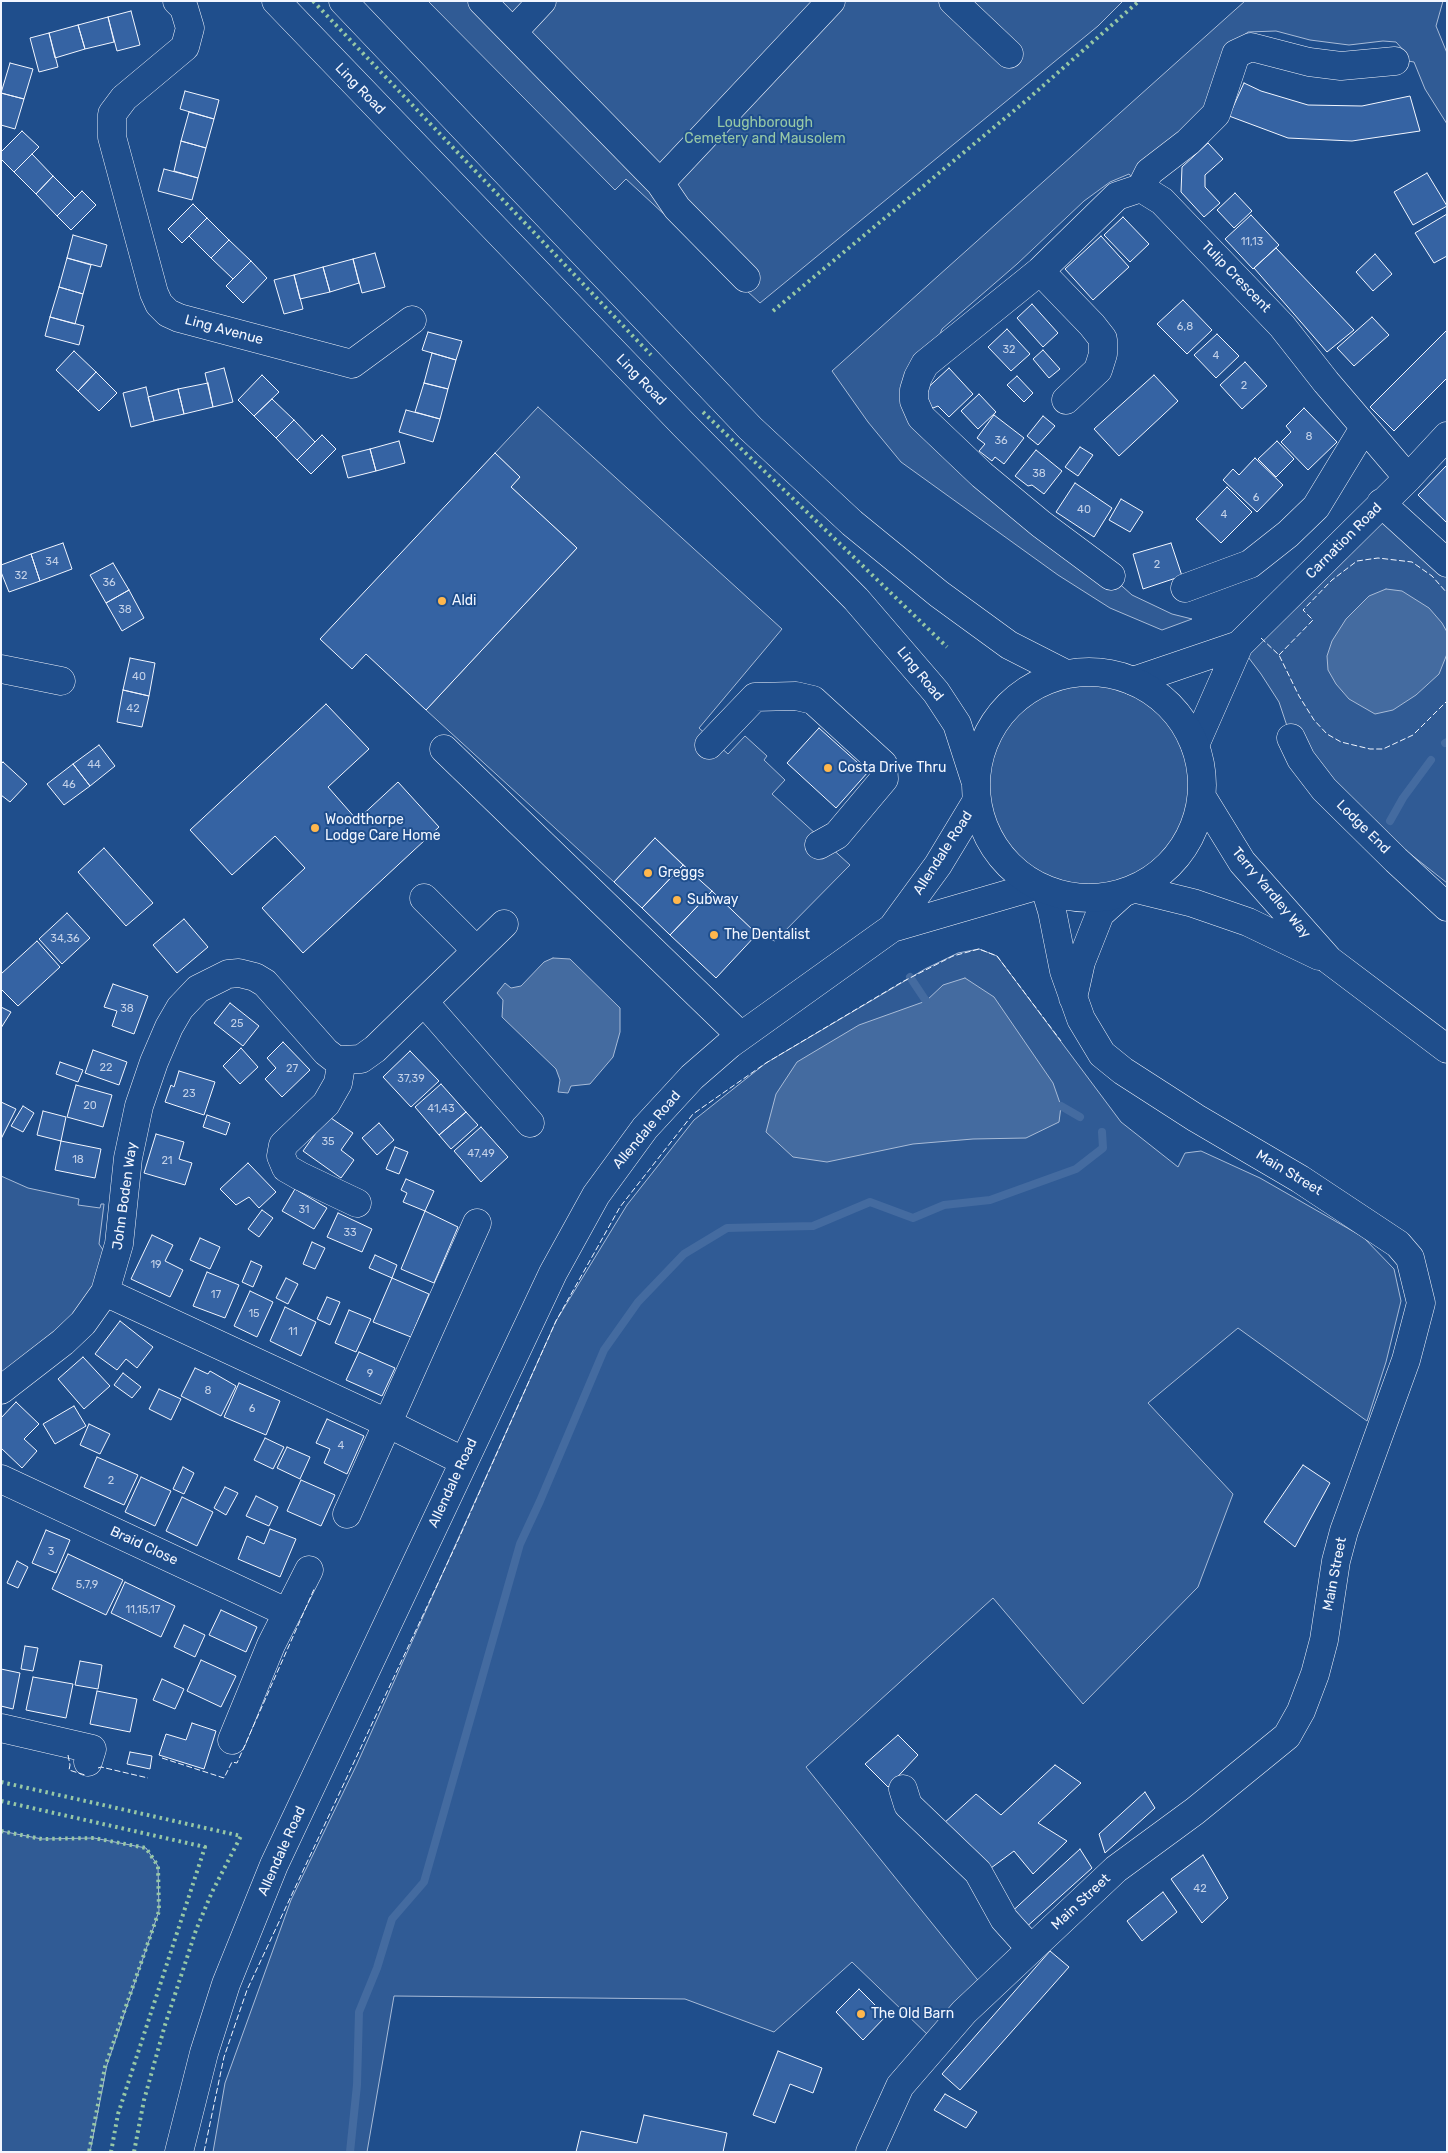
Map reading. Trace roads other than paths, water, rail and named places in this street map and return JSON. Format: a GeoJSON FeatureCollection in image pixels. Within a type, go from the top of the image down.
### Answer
{"type":"FeatureCollection","features":[{"type":"Feature","properties":{"kind":"street","name":"Ling Avenue"},"geometry":{"type":"LineString","coordinates":[[177,1],[184,8],[190,28],[185,47],[124,98],[103,112],[112,137],[154,293],[159,304],[179,318],[352,364],[412,320]]}},
{"type":"Feature","properties":{"kind":"street","name":"Ling Road"},"geometry":{"type":"LineString","coordinates":[[276,1],[684,425],[856,599],[936,692],[957,724],[976,791],[981,822],[989,840],[1008,866],[1041,888]]}},
{"type":"Feature","properties":{"kind":"street"},"geometry":{"type":"LineString","coordinates":[[344,1],[750,428],[852,523],[939,594],[1009,645],[1066,674]]}},
{"type":"Feature","properties":{"kind":"street"},"geometry":{"type":"LineString","coordinates":[[482,1],[660,183],[677,208],[746,278]]}},
{"type":"Feature","properties":{"kind":"street"},"geometry":{"type":"LineString","coordinates":[[512,32],[542,1]]}},
{"type":"Feature","properties":{"kind":"street"},"geometry":{"type":"LineString","coordinates":[[660,183],[831,1]]}},
{"type":"Feature","properties":{"kind":"street"},"geometry":{"type":"LineString","coordinates":[[953,1],[1009,54]]}},
{"type":"Feature","properties":{"kind":"street"},"geometry":{"type":"LineString","coordinates":[[1111,576],[1041,524],[982,475],[921,417],[914,402],[914,390],[925,364],[1040,271],[1117,196],[1141,188],[1149,172],[1188,142],[1216,114],[1236,54],[1251,47],[1309,62],[1341,66],[1396,61]]}},
{"type":"Feature","properties":{"kind":"street","name":"Tulip Crescent"},"geometry":{"type":"LineString","coordinates":[[1141,188],[1162,201],[1282,326],[1364,428],[1408,478]]}},
{"type":"Feature","properties":{"kind":"street"},"geometry":{"type":"LineString","coordinates":[[1040,271],[1103,339],[1104,354],[1098,370],[1066,400]]}},
{"type":"Feature","properties":{"kind":"street"},"geometry":{"type":"LineString","coordinates":[[1185,588],[1250,564],[1288,534],[1316,507],[1364,428]]}},
{"type":"Feature","properties":{"kind":"street","name":"Carnation Road"},"geometry":{"type":"LineString","coordinates":[[1195,745],[1239,645],[1408,478],[1447,436]]}},
{"type":"Feature","properties":{"kind":"street"},"geometry":{"type":"LineString","coordinates":[[1381,503],[1447,563]]}},
{"type":"Feature","properties":{"kind":"street","name":"Carnation Road"},"geometry":{"type":"LineString","coordinates":[[1133,681],[1239,645]]}},
{"type":"Feature","properties":{"kind":"street"},"geometry":{"type":"LineString","coordinates":[[1,669],[61,681]]}},
{"type":"Feature","properties":{"kind":"street"},"geometry":{"type":"LineString","coordinates":[[976,791],[979,754],[987,734],[998,716],[1011,702],[1029,689],[1047,680],[1066,674],[1090,672],[1107,674],[1133,681],[1155,693],[1185,725],[1195,745],[1200,765],[1202,797],[1198,818],[1190,838],[1175,860],[1163,871],[1129,892],[1100,914],[1081,962],[1073,998]]}},
{"type":"Feature","properties":{"kind":"street"},"geometry":{"type":"LineString","coordinates":[[709,745],[755,697],[796,696],[813,700],[883,764],[884,779],[837,835],[819,844]]}},
{"type":"Feature","properties":{"kind":"street","name":"Lodge End"},"geometry":{"type":"LineString","coordinates":[[1291,738],[1302,759],[1324,789],[1396,860],[1447,906]]}},
{"type":"Feature","properties":{"kind":"street"},"geometry":{"type":"LineString","coordinates":[[444,749],[741,1036]]}},
{"type":"Feature","properties":{"kind":"street","name":"Allendale Road"},"geometry":{"type":"LineString","coordinates":[[179,2152],[207,2045],[226,1984],[274,1865],[553,1273],[596,1195],[645,1128],[692,1077],[741,1036],[892,928],[938,865],[976,791]]}},
{"type":"Feature","properties":{"kind":"street","name":"Terry Yardley Way"},"geometry":{"type":"LineString","coordinates":[[1202,797],[1242,862],[1329,960],[1447,1049]]}},
{"type":"Feature","properties":{"kind":"street"},"geometry":{"type":"LineString","coordinates":[[1041,888],[1076,898],[1107,897],[1129,892]]}},
{"type":"Feature","properties":{"kind":"street","name":"Allendale Road"},"geometry":{"type":"LineString","coordinates":[[892,928],[967,906],[1041,888]]}},
{"type":"Feature","properties":{"kind":"street","name":"Main Street"},"geometry":{"type":"LineString","coordinates":[[870,2152],[900,2086],[964,2012],[1116,1869],[1195,1811],[1287,1736],[1301,1712],[1315,1674],[1324,1640],[1336,1561],[1344,1531],[1406,1360],[1421,1303],[1410,1258],[1398,1244],[1300,1179],[1196,1118],[1123,1071],[1102,1054],[1081,1019],[1073,998],[1064,971],[1052,911],[1041,888]]}},
{"type":"Feature","properties":{"kind":"street","name":"Terry Yardley Way"},"geometry":{"type":"LineString","coordinates":[[1129,892],[1193,903],[1248,922],[1329,960]]}},
{"type":"Feature","properties":{"kind":"street"},"geometry":{"type":"LineString","coordinates":[[424,898],[476,950]]}},
{"type":"Feature","properties":{"kind":"street"},"geometry":{"type":"LineString","coordinates":[[356,1203],[286,1168],[281,1156],[283,1145],[326,1104],[338,1083],[342,1060],[361,1059],[375,1050],[504,924]]}},
{"type":"Feature","properties":{"kind":"street","name":"John Boden Way"},"geometry":{"type":"LineString","coordinates":[[1,1390],[63,1342],[83,1323],[105,1292],[119,1244],[128,1158],[139,1106],[154,1062],[169,1027],[180,1008],[198,988],[228,974],[256,977],[265,983],[326,1052],[335,1059],[342,1060]]}},
{"type":"Feature","properties":{"kind":"street"},"geometry":{"type":"LineString","coordinates":[[424,1002],[530,1123]]}},
{"type":"Feature","properties":{"kind":"street"},"geometry":{"type":"LineString","coordinates":[[347,1514],[477,1223]]}},
{"type":"Feature","properties":{"kind":"street"},"geometry":{"type":"LineString","coordinates":[[105,1292],[387,1423],[463,1461]]}},
{"type":"Feature","properties":{"kind":"street","name":"Braid Close"},"geometry":{"type":"LineString","coordinates":[[1,1479],[286,1612]]}},
{"type":"Feature","properties":{"kind":"street"},"geometry":{"type":"LineString","coordinates":[[232,1740],[271,1645],[286,1612],[309,1570]]}},
{"type":"Feature","properties":{"kind":"street"},"geometry":{"type":"LineString","coordinates":[[1,1728],[92,1749],[88,1762]]}},
{"type":"Feature","properties":{"kind":"street"},"geometry":{"type":"LineString","coordinates":[[903,1789],[908,1805],[978,1872],[1004,1919],[1030,1949]]}},
{"type":"Feature","properties":{"kind":"waterway"},"geometry":{"type":"LineString","coordinates":[[1390,821],[1403,798],[1431,760]]}},
{"type":"Feature","properties":{"kind":"waterway"},"geometry":{"type":"LineString","coordinates":[[910,977],[926,1001]]}},
{"type":"Feature","properties":{"kind":"waterway"},"geometry":{"type":"LineString","coordinates":[[1061,1106],[1080,1117]]}},
{"type":"Feature","properties":{"kind":"waterway"},"geometry":{"type":"LineString","coordinates":[[350,2152],[357,2085],[359,2012],[377,1968],[392,1919],[424,1882],[520,1544],[604,1350],[638,1302],[684,1254],[727,1228],[813,1226],[870,1202],[913,1218],[944,1205],[990,1200],[1076,1169],[1103,1148],[1102,1132]]}},
{"type":"Feature","properties":{"kind":"place","name":"Aldi"},"geometry":{"type":"Point","coordinates":[442,601]}},
{"type":"Feature","properties":{"kind":"place","name":"Costa Drive Thru"},"geometry":{"type":"Point","coordinates":[828,768]}},
{"type":"Feature","properties":{"kind":"place","name":"Woodthorpe Lodge Care Home"},"geometry":{"type":"Point","coordinates":[315,828]}},
{"type":"Feature","properties":{"kind":"place","name":"Greggs"},"geometry":{"type":"Point","coordinates":[648,873]}},
{"type":"Feature","properties":{"kind":"place","name":"Subway"},"geometry":{"type":"Point","coordinates":[677,900]}},
{"type":"Feature","properties":{"kind":"place","name":"The Dentalist"},"geometry":{"type":"Point","coordinates":[714,935]}},
{"type":"Feature","properties":{"kind":"place","name":"The Old Barn"},"geometry":{"type":"Point","coordinates":[861,2014]}},
{"type":"Feature","properties":{"kind":"park label","name":"Loughborough Cemetery and Mausolem"},"geometry":{"type":"Point","coordinates":[765,132]}}]}
